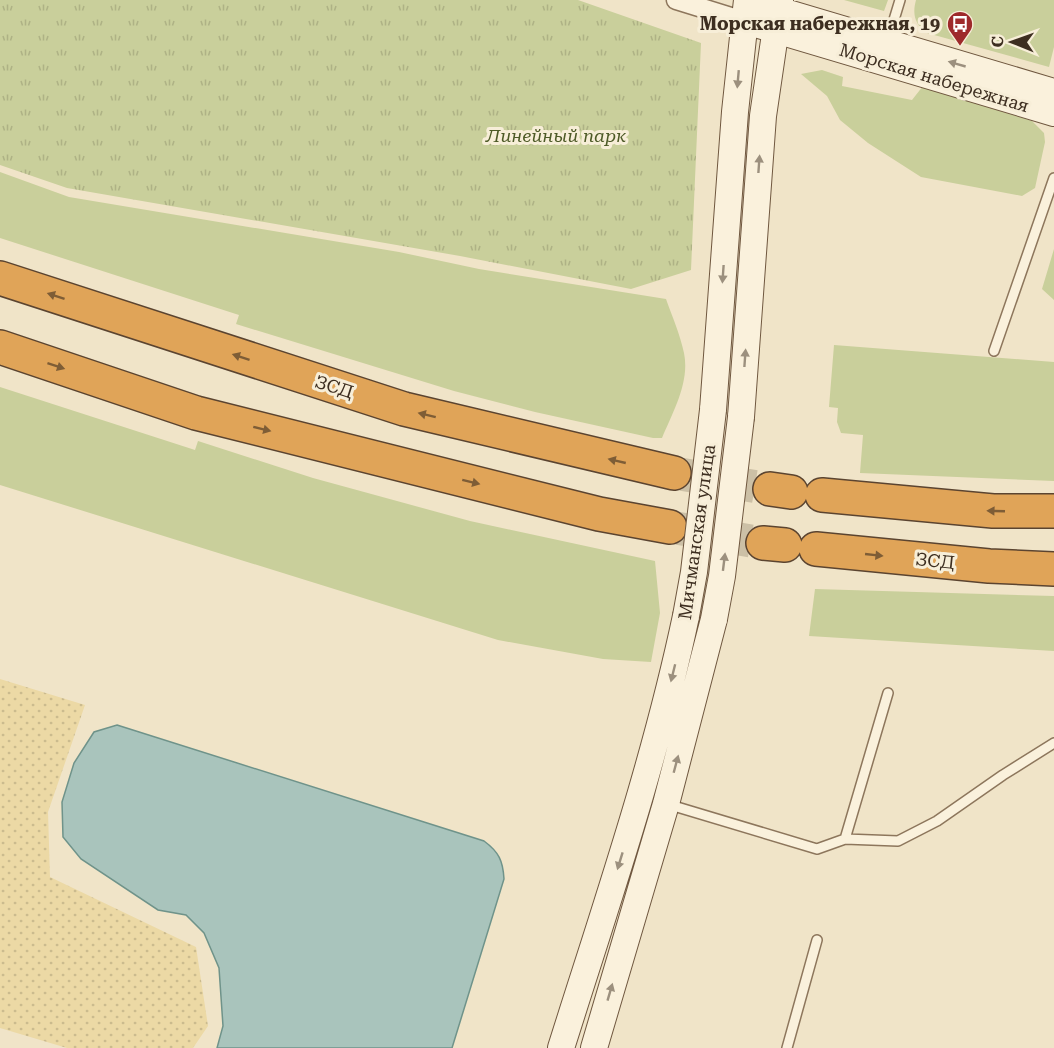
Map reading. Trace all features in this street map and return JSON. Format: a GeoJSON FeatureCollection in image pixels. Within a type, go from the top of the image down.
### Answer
{"type":"FeatureCollection","features":[{"type":"Feature","properties":{"kind":"highway","name":"ЗСД"},"geometry":{"type":"LineString","coordinates":[[0,278],[404,409],[674,473]]}},
{"type":"Feature","properties":{"kind":"highway"},"geometry":{"type":"LineString","coordinates":[[0,347],[196,413],[599,514],[669,527]]}},
{"type":"Feature","properties":{"kind":"highway"},"geometry":{"type":"LineString","coordinates":[[794,492],[993,511],[1054,511]]}},
{"type":"Feature","properties":{"kind":"highway","name":"ЗСД"},"geometry":{"type":"LineString","coordinates":[[788,546],[989,566],[1054,569]]}},
{"type":"Feature","properties":{"kind":"main road","name":"Морская набережная"},"geometry":{"type":"LineString","coordinates":[[745,10],[777,13],[1053,102]]}},
{"type":"Feature","properties":{"kind":"main road","name":"Мичманская улица"},"geometry":{"type":"LineString","coordinates":[[561,1048],[646,776],[686,616],[694,572],[713,410],[735,112],[745,10]]}},
{"type":"Feature","properties":{"kind":"main road","name":"Мичманская улица"},"geometry":{"type":"LineString","coordinates":[[594,1048],[666,804],[714,619],[722,576],[741,417],[763,116],[777,13]]}},
{"type":"Feature","properties":{"kind":"street","name":"Морская набережная"},"geometry":{"type":"LineString","coordinates":[[676,0],[745,10]]}},
{"type":"Feature","properties":{"kind":"lane"},"geometry":{"type":"LineString","coordinates":[[893,23],[900,0]]}},
{"type":"Feature","properties":{"kind":"lane"},"geometry":{"type":"LineString","coordinates":[[994,351],[1054,178]]}},
{"type":"Feature","properties":{"kind":"lane"},"geometry":{"type":"LineString","coordinates":[[845,839],[888,693]]}},
{"type":"Feature","properties":{"kind":"lane"},"geometry":{"type":"LineString","coordinates":[[666,804],[817,849],[845,839],[898,841],[937,821],[1054,743]]}},
{"type":"Feature","properties":{"kind":"lane"},"geometry":{"type":"LineString","coordinates":[[787,1048],[817,940]]}},
{"type":"Feature","properties":{"kind":"green space","name":"Линейный парк"},"geometry":{"type":"Polygon","coordinates":[[[0,0],[578,0],[701,43],[691,270],[631,289],[460,256],[67,188],[0,165],[0,0]]]}},
{"type":"Feature","properties":{"kind":"green space"},"geometry":{"type":"Polygon","coordinates":[[[844,0],[888,0],[884,11],[844,0]]]}},
{"type":"Feature","properties":{"kind":"green space"},"geometry":{"type":"Polygon","coordinates":[[[916,0],[1054,0],[1054,47],[1049,67],[927,33],[916,19],[914,10],[916,0]]]}},
{"type":"Feature","properties":{"kind":"green space"},"geometry":{"type":"Polygon","coordinates":[[[822,70],[843,77],[842,86],[912,100],[923,86],[1032,121],[1044,133],[1045,142],[1035,188],[1022,196],[921,177],[868,143],[840,120],[827,96],[801,74],[822,70]]]}},
{"type":"Feature","properties":{"kind":"green space"},"geometry":{"type":"Polygon","coordinates":[[[0,172],[69,197],[399,252],[479,269],[666,299],[684,353],[683,386],[662,438],[653,438],[535,412],[454,391],[236,324],[239,315],[0,238],[0,172]]]}},
{"type":"Feature","properties":{"kind":"green space"},"geometry":{"type":"Polygon","coordinates":[[[1054,249],[1054,300],[1042,289],[1054,249]]]}},
{"type":"Feature","properties":{"kind":"green space"},"geometry":{"type":"Polygon","coordinates":[[[834,345],[1054,362],[1054,481],[860,473],[863,435],[841,433],[837,422],[838,408],[829,407],[834,345]]]}},
{"type":"Feature","properties":{"kind":"green space"},"geometry":{"type":"Polygon","coordinates":[[[0,387],[195,450],[198,441],[313,478],[470,521],[655,561],[660,613],[651,662],[603,659],[498,640],[0,485],[0,387]]]}},
{"type":"Feature","properties":{"kind":"green space"},"geometry":{"type":"Polygon","coordinates":[[[815,589],[1054,596],[1054,651],[809,636],[815,589]]]}},
{"type":"Feature","properties":{"kind":"sand"},"geometry":{"type":"Polygon","coordinates":[[[0,679],[85,705],[48,812],[50,877],[196,947],[208,1026],[193,1048],[67,1048],[0,1028],[0,679]]]}},
{"type":"Feature","properties":{"kind":"water"},"geometry":{"type":"Polygon","coordinates":[[[117,725],[484,841],[493,849],[503,867],[504,879],[452,1048],[217,1048],[223,1026],[219,968],[204,933],[186,915],[158,910],[81,859],[63,837],[62,802],[74,763],[94,732],[117,725]]]}},
{"type":"Feature","properties":{"kind":"tunnel"},"geometry":{"type":"LineString","coordinates":[[674,473],[770,489]]}},
{"type":"Feature","properties":{"kind":"tunnel"},"geometry":{"type":"LineString","coordinates":[[670,527],[763,543]]}},
{"type":"Feature","properties":{"kind":"place","name":"Морская набережная, 19"},"geometry":{"type":"Point","coordinates":[960,47]}}]}
